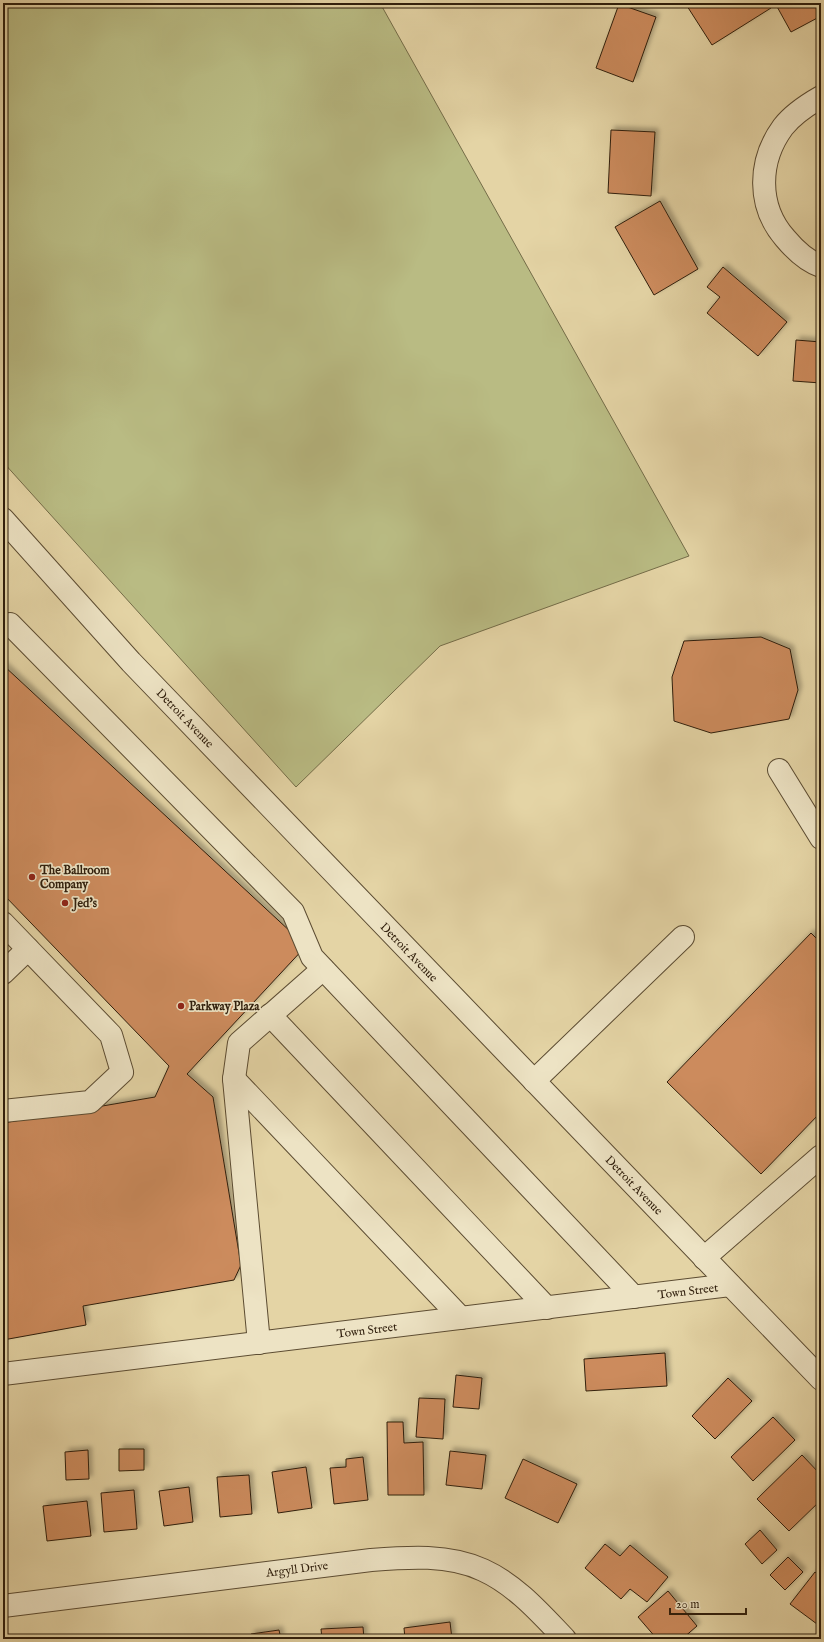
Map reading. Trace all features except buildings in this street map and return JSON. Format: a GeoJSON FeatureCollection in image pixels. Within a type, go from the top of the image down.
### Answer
{"type":"FeatureCollection","features":[{"type":"Feature","properties":{"kind":"street"},"geometry":{"type":"LineString","coordinates":[[821,96],[801,108],[783,128],[770,151],[764,176],[764,194],[768,209],[779,231],[795,250],[814,264],[821,266]]}},
{"type":"Feature","properties":{"kind":"street","name":"Detroit Avenue"},"geometry":{"type":"LineString","coordinates":[[3,519],[131,662],[821,1379]]}},
{"type":"Feature","properties":{"kind":"street"},"geometry":{"type":"LineString","coordinates":[[10,624],[293,912],[312,957],[634,1297]]}},
{"type":"Feature","properties":{"kind":"street"},"geometry":{"type":"LineString","coordinates":[[779,770],[821,838]]}},
{"type":"Feature","properties":{"kind":"street"},"geometry":{"type":"LineString","coordinates":[[3,923],[111,1035],[122,1072],[90,1102],[3,1111]]}},
{"type":"Feature","properties":{"kind":"street"},"geometry":{"type":"LineString","coordinates":[[534,1081],[683,937]]}},
{"type":"Feature","properties":{"kind":"street"},"geometry":{"type":"LineString","coordinates":[[3,973],[28,949]]}},
{"type":"Feature","properties":{"kind":"street"},"geometry":{"type":"LineString","coordinates":[[259,1343],[234,1079],[239,1043],[323,968]]}},
{"type":"Feature","properties":{"kind":"street"},"geometry":{"type":"LineString","coordinates":[[270,1016],[547,1308]]}},
{"type":"Feature","properties":{"kind":"street"},"geometry":{"type":"LineString","coordinates":[[234,1079],[461,1318]]}},
{"type":"Feature","properties":{"kind":"street"},"geometry":{"type":"LineString","coordinates":[[704,1258],[821,1156]]}},
{"type":"Feature","properties":{"kind":"street","name":"Town Street"},"geometry":{"type":"LineString","coordinates":[[3,1374],[730,1285]]}},
{"type":"Feature","properties":{"kind":"street","name":"Argyll Drive"},"geometry":{"type":"LineString","coordinates":[[3,1606],[371,1560],[408,1557],[456,1561],[483,1570],[510,1586],[537,1610],[565,1639]]}},
{"type":"Feature","properties":{"kind":"green space"},"geometry":{"type":"Polygon","coordinates":[[[3,3],[380,3],[689,556],[440,646],[296,787],[3,462],[3,3]]]}},
{"type":"Feature","properties":{"kind":"place","name":"The Ballroom Company"},"geometry":{"type":"Point","coordinates":[32,877]}},
{"type":"Feature","properties":{"kind":"place","name":"Jed's"},"geometry":{"type":"Point","coordinates":[65,903]}},
{"type":"Feature","properties":{"kind":"place","name":"Parkway Plaza"},"geometry":{"type":"Point","coordinates":[181,1006]}}]}
